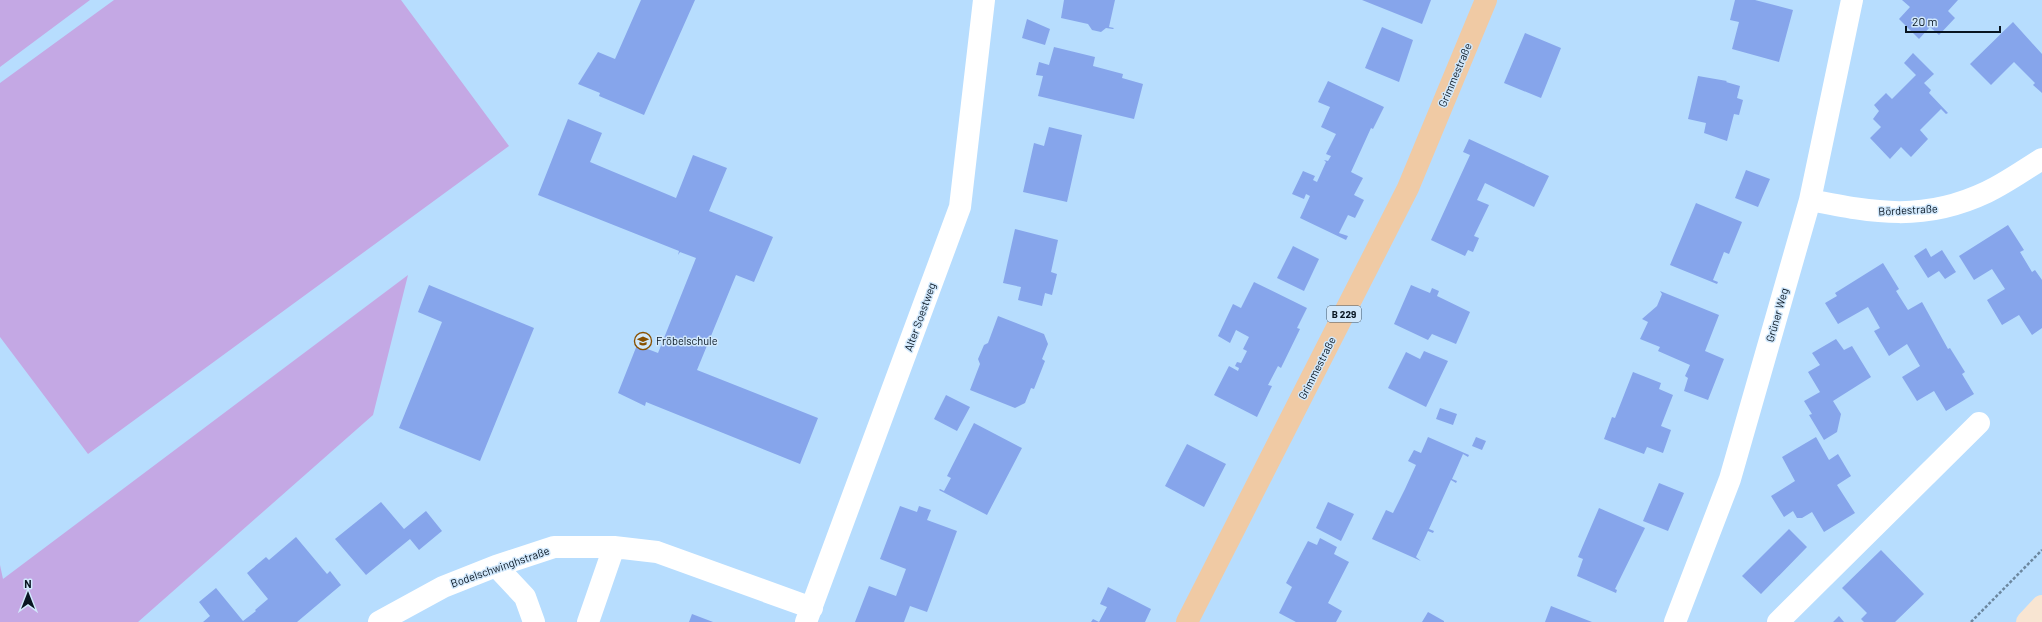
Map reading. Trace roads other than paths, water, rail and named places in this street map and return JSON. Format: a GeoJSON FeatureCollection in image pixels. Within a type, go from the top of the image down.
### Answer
{"type":"FeatureCollection","features":[{"type":"Feature","properties":{"kind":"main road","name":"Grimmestraße"},"geometry":{"type":"LineString","coordinates":[[1187,622],[1408,188],[1486,0]]}},
{"type":"Feature","properties":{"kind":"main road"},"geometry":{"type":"LineString","coordinates":[[2027,622],[2042,606]]}},
{"type":"Feature","properties":{"kind":"street","name":"Alter Soestweg"},"geometry":{"type":"LineString","coordinates":[[809,615],[960,208],[984,0]]}},
{"type":"Feature","properties":{"kind":"street","name":"Grüner Weg"},"geometry":{"type":"LineString","coordinates":[[1675,622],[1730,479],[1810,200],[1852,0]]}},
{"type":"Feature","properties":{"kind":"street","name":"Bördestraße"},"geometry":{"type":"LineString","coordinates":[[1810,200],[1869,212],[1900,213],[1935,211],[1962,203],[1988,192],[2042,159]]}},
{"type":"Feature","properties":{"kind":"street"},"geometry":{"type":"LineString","coordinates":[[1778,622],[1978,423]]}},
{"type":"Feature","properties":{"kind":"street","name":"Bodelschwinghstraße"},"geometry":{"type":"LineString","coordinates":[[379,622],[443,587],[496,566],[554,547],[614,547],[657,552],[809,615]]}},
{"type":"Feature","properties":{"kind":"street"},"geometry":{"type":"LineString","coordinates":[[588,622],[614,547]]}},
{"type":"Feature","properties":{"kind":"street"},"geometry":{"type":"LineString","coordinates":[[496,566],[525,597],[534,622]]}},
{"type":"Feature","properties":{"kind":"place","name":"Fröbelschule"},"geometry":{"type":"Point","coordinates":[643,341]}}]}
